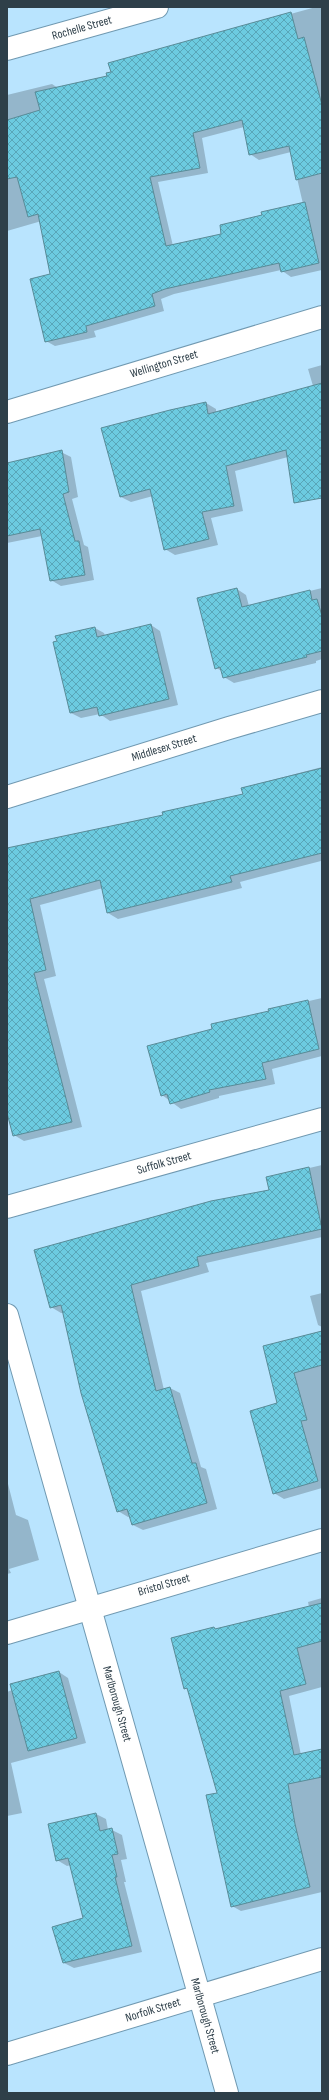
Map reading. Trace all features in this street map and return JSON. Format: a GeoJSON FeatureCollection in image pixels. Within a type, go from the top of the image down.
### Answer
{"type":"FeatureCollection","features":[{"type":"Feature","properties":{"kind":"street","name":"Rochelle Street"},"geometry":{"type":"LineString","coordinates":[[7,49],[157,7]]}},
{"type":"Feature","properties":{"kind":"street","name":"Wellington Street"},"geometry":{"type":"LineString","coordinates":[[7,412],[322,317]]}},
{"type":"Feature","properties":{"kind":"street","name":"Middlesex Street"},"geometry":{"type":"LineString","coordinates":[[7,797],[229,728],[322,701]]}},
{"type":"Feature","properties":{"kind":"street","name":"Suffolk Street"},"geometry":{"type":"LineString","coordinates":[[7,1207],[322,1118]]}},
{"type":"Feature","properties":{"kind":"street","name":"Marlborough Street"},"geometry":{"type":"LineString","coordinates":[[7,1315],[227,2093]]}},
{"type":"Feature","properties":{"kind":"street","name":"Bristol Street"},"geometry":{"type":"LineString","coordinates":[[7,1632],[322,1540]]}},
{"type":"Feature","properties":{"kind":"street","name":"Norfolk Street"},"geometry":{"type":"LineString","coordinates":[[7,2054],[322,1959]]}},
{"type":"Feature","properties":{"kind":"building"},"geometry":{"type":"Polygon","coordinates":[[[291,12],[298,39],[304,37],[322,105],[322,173],[296,180],[289,146],[249,155],[242,120],[193,133],[200,168],[150,177],[166,246],[221,234],[220,225],[262,215],[261,212],[305,202],[319,263],[281,272],[279,263],[165,289],[152,294],[155,306],[86,326],[87,332],[45,342],[30,279],[50,274],[38,214],[28,217],[17,177],[7,179],[7,120],[40,110],[35,92],[107,76],[106,73],[111,72],[108,63],[291,12]]]}},
{"type":"Feature","properties":{"kind":"building"},"geometry":{"type":"Polygon","coordinates":[[[322,383],[322,498],[294,503],[286,450],[226,466],[234,506],[202,512],[209,539],[164,550],[150,489],[120,497],[101,428],[206,402],[208,414],[322,383]]]}},
{"type":"Feature","properties":{"kind":"building"},"geometry":{"type":"Polygon","coordinates":[[[62,450],[69,492],[63,494],[75,541],[79,541],[85,575],[50,581],[40,529],[7,536],[7,463],[62,450]]]}},
{"type":"Feature","properties":{"kind":"building"},"geometry":{"type":"Polygon","coordinates":[[[237,588],[242,607],[310,590],[312,600],[317,599],[322,616],[322,651],[306,655],[307,657],[223,678],[220,667],[215,669],[197,598],[237,588]]]}},
{"type":"Feature","properties":{"kind":"building"},"geometry":{"type":"Polygon","coordinates":[[[151,624],[169,699],[99,716],[97,707],[70,713],[53,642],[57,641],[55,636],[95,627],[97,637],[151,624]]]}},
{"type":"Feature","properties":{"kind":"building"},"geometry":{"type":"Polygon","coordinates":[[[322,768],[322,853],[230,876],[232,882],[107,913],[100,880],[30,899],[46,970],[34,973],[72,1122],[13,1136],[7,1113],[7,848],[163,815],[162,812],[243,794],[241,788],[322,768]]]}},
{"type":"Feature","properties":{"kind":"building"},"geometry":{"type":"Polygon","coordinates":[[[308,1000],[319,1049],[262,1063],[266,1079],[209,1090],[210,1092],[170,1104],[167,1094],[161,1096],[147,1046],[212,1029],[211,1024],[269,1011],[268,1009],[308,1000]]]}},
{"type":"Feature","properties":{"kind":"building"},"geometry":{"type":"Polygon","coordinates":[[[309,1167],[322,1229],[197,1257],[199,1266],[131,1285],[156,1391],[170,1387],[192,1463],[196,1463],[207,1503],[132,1525],[127,1509],[117,1512],[81,1393],[61,1305],[50,1308],[34,1250],[211,1201],[269,1190],[266,1177],[309,1167]]]}},
{"type":"Feature","properties":{"kind":"building"},"geometry":{"type":"Polygon","coordinates":[[[322,1331],[322,1365],[294,1373],[307,1420],[301,1421],[318,1481],[273,1494],[250,1411],[277,1403],[263,1346],[322,1331]]]}},
{"type":"Feature","properties":{"kind":"building"},"geometry":{"type":"Polygon","coordinates":[[[322,1603],[322,1641],[297,1648],[306,1684],[280,1691],[294,1755],[322,1749],[322,1777],[288,1784],[295,1824],[310,1887],[231,1907],[206,1795],[217,1793],[187,1688],[184,1689],[171,1638],[322,1603]]]}},
{"type":"Feature","properties":{"kind":"building"},"geometry":{"type":"Polygon","coordinates":[[[59,1671],[77,1738],[28,1751],[10,1684],[59,1671]]]}},
{"type":"Feature","properties":{"kind":"building"},"geometry":{"type":"Polygon","coordinates":[[[96,1813],[100,1831],[112,1828],[118,1854],[112,1855],[117,1877],[115,1877],[132,1946],[63,1963],[52,1927],[83,1918],[68,1858],[56,1861],[48,1824],[96,1813]]]}}]}
